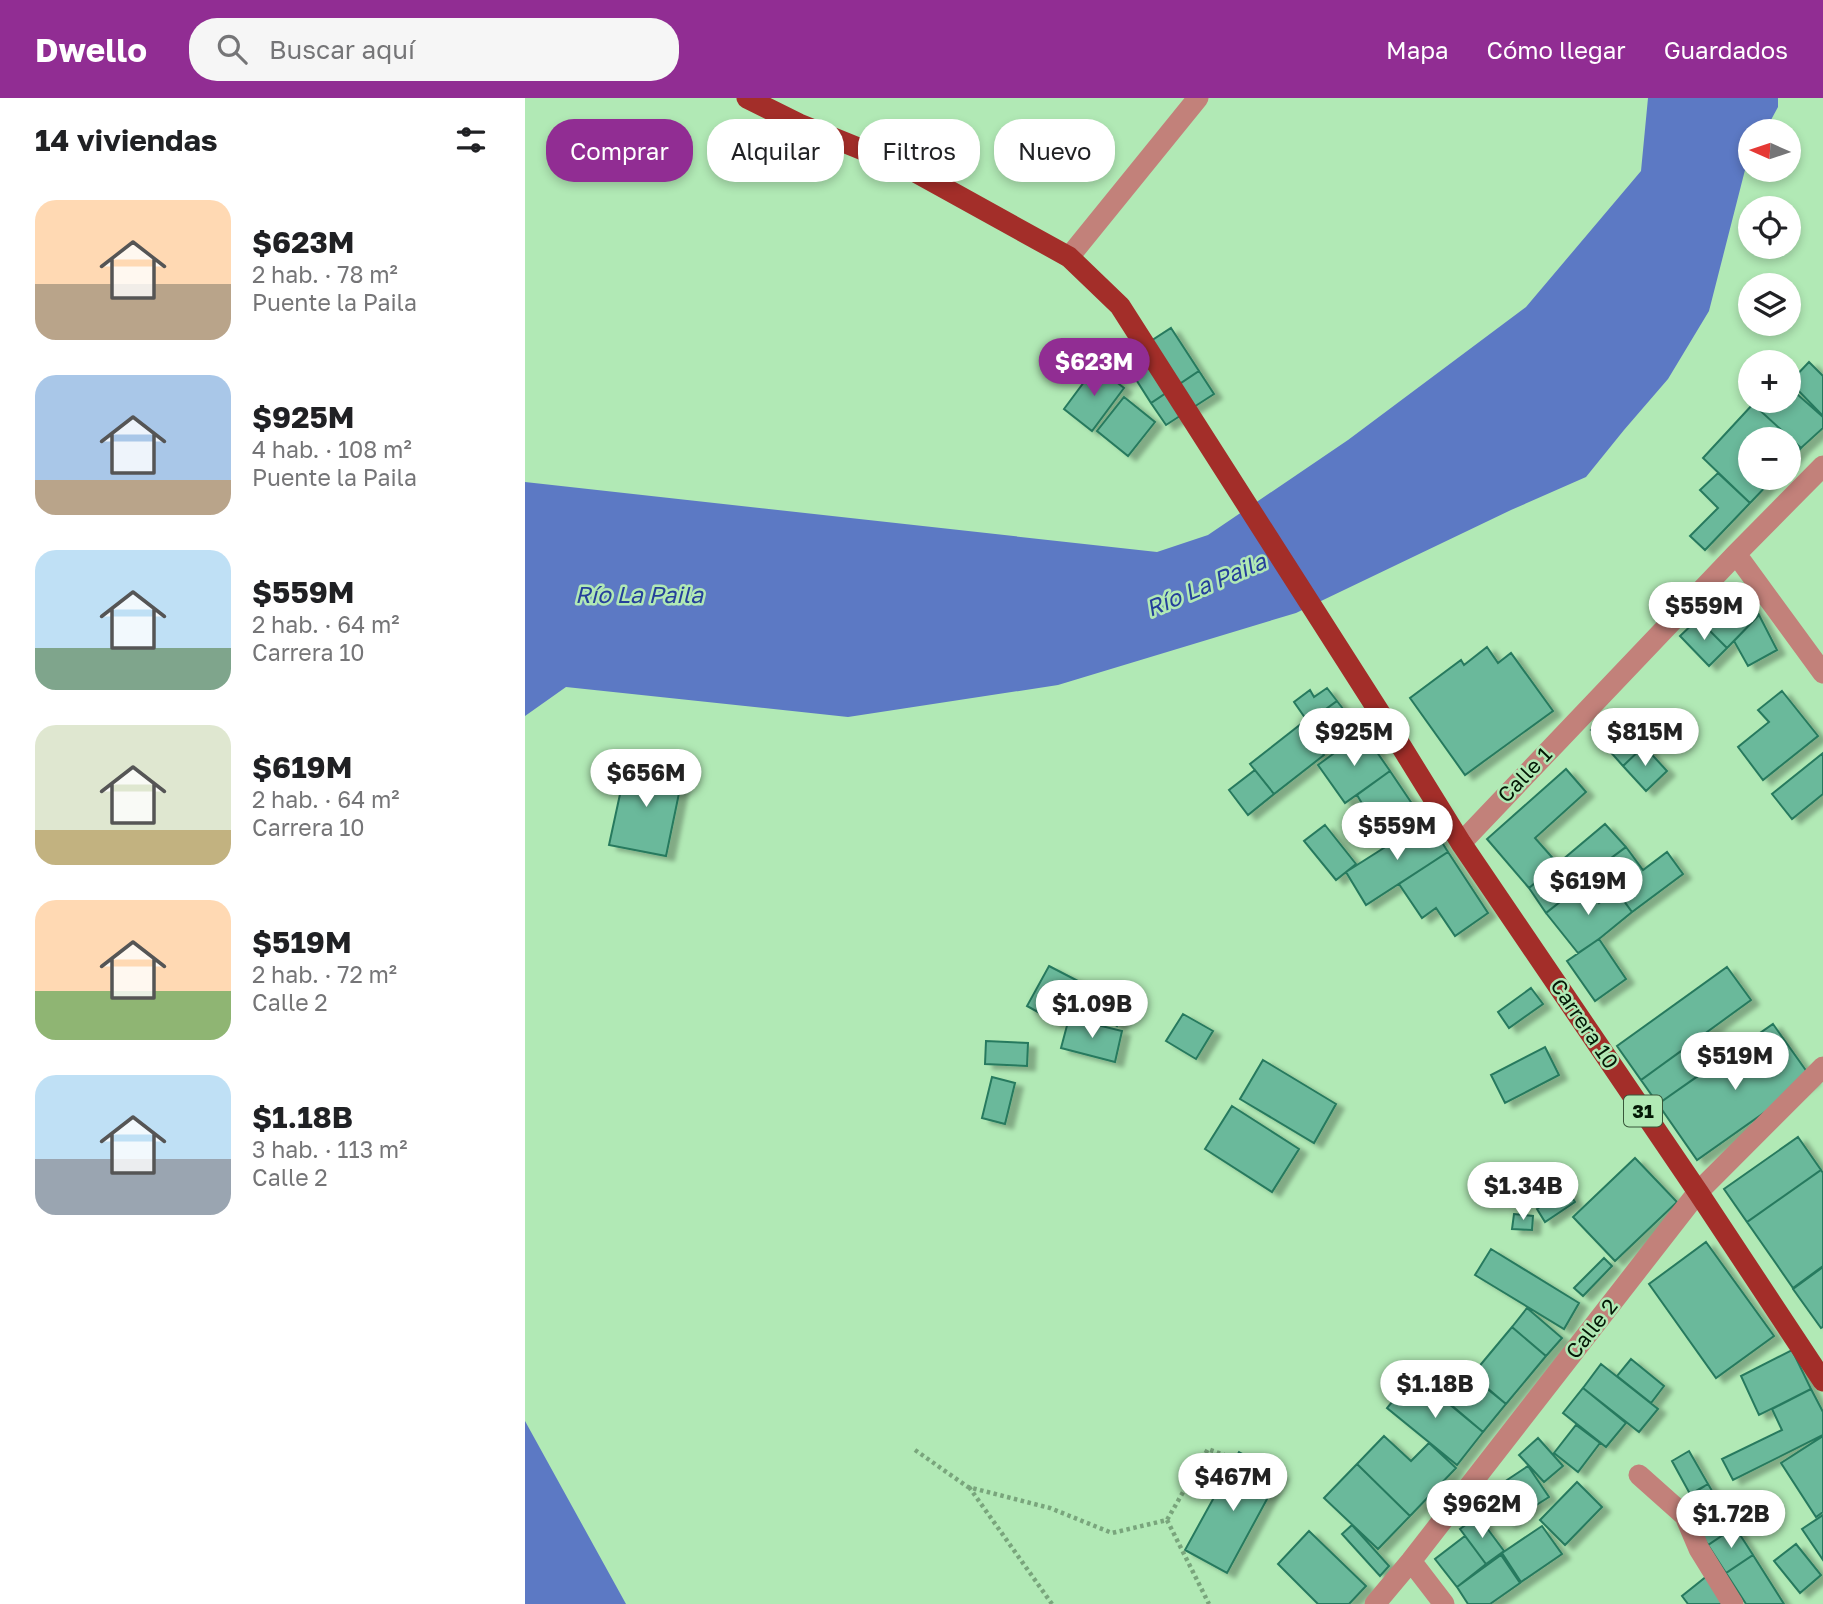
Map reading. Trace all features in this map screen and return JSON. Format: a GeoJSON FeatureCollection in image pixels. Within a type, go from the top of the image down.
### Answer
{"type":"FeatureCollection","features":[{"type":"Feature","properties":{"kind":"main road","name":"31"},"geometry":{"type":"LineString","coordinates":[[747,98],[799,124],[910,169],[1069,257],[1121,306],[1461,843]]}},
{"type":"Feature","properties":{"kind":"main road","name":"Carrera 10"},"geometry":{"type":"LineString","coordinates":[[1461,843],[1823,1381]]}},
{"type":"Feature","properties":{"kind":"street"},"geometry":{"type":"LineString","coordinates":[[1069,257],[1198,98]]}},
{"type":"Feature","properties":{"kind":"street","name":"Calle 1"},"geometry":{"type":"LineString","coordinates":[[1461,843],[1823,466]]}},
{"type":"Feature","properties":{"kind":"street"},"geometry":{"type":"LineString","coordinates":[[1736,554],[1823,673]]}},
{"type":"Feature","properties":{"kind":"street","name":"Calle 2"},"geometry":{"type":"LineString","coordinates":[[1375,1604],[1698,1192],[1823,1067]]}},
{"type":"Feature","properties":{"kind":"street"},"geometry":{"type":"LineString","coordinates":[[1639,1475],[1685,1516],[1699,1549],[1733,1604]]}},
{"type":"Feature","properties":{"kind":"street"},"geometry":{"type":"LineString","coordinates":[[1411,1561],[1444,1604]]}},
{"type":"Feature","properties":{"kind":"path"},"geometry":{"type":"LineString","coordinates":[[968,1487],[1050,1508],[1112,1533],[1167,1520],[1208,1449],[1235,1459]]}},
{"type":"Feature","properties":{"kind":"path"},"geometry":{"type":"LineString","coordinates":[[915,1450],[968,1487],[1052,1604]]}},
{"type":"Feature","properties":{"kind":"path"},"geometry":{"type":"LineString","coordinates":[[1167,1520],[1209,1604]]}},
{"type":"Feature","properties":{"kind":"water","name":"Río La Paila"},"geometry":{"type":"Polygon","coordinates":[[[1648,98],[1778,98],[1778,107],[1772,119],[1738,119],[1738,182],[1742,182],[1709,311],[1668,379],[1586,477],[1296,613],[1058,685],[848,717],[566,687],[525,716],[525,482],[1157,552],[1208,535],[1348,440],[1526,307],[1641,171],[1648,98]]]}},
{"type":"Feature","properties":{"kind":"water"},"geometry":{"type":"Polygon","coordinates":[[[525,1421],[626,1604],[525,1604],[525,1421]]]}},
{"type":"Feature","properties":{"kind":"building"},"geometry":{"type":"Polygon","coordinates":[[[1171,328],[1199,371],[1151,403],[1123,359],[1171,328]]]}},
{"type":"Feature","properties":{"kind":"building"},"geometry":{"type":"Polygon","coordinates":[[[1809,362],[1823,376],[1823,416],[1801,393],[1801,370],[1809,362]]]}},
{"type":"Feature","properties":{"kind":"building"},"geometry":{"type":"Polygon","coordinates":[[[1096,366],[1124,388],[1092,431],[1064,409],[1096,366]]]}},
{"type":"Feature","properties":{"kind":"building"},"geometry":{"type":"Polygon","coordinates":[[[1199,371],[1214,394],[1166,425],[1151,403],[1199,371]]]}},
{"type":"Feature","properties":{"kind":"building"},"geometry":{"type":"Polygon","coordinates":[[[1124,397],[1155,422],[1128,456],[1097,431],[1124,397]]]}},
{"type":"Feature","properties":{"kind":"building"},"geometry":{"type":"Polygon","coordinates":[[[1801,398],[1823,417],[1823,428],[1801,448],[1801,427],[1778,427],[1763,413],[1801,413],[1801,398]]]}},
{"type":"Feature","properties":{"kind":"building"},"geometry":{"type":"Polygon","coordinates":[[[1745,413],[1763,413],[1778,427],[1738,427],[1738,490],[1762,490],[1750,503],[1703,458],[1745,413]]]}},
{"type":"Feature","properties":{"kind":"building"},"geometry":{"type":"Polygon","coordinates":[[[1718,473],[1750,503],[1705,550],[1690,536],[1718,508],[1700,490],[1718,473]]]}},
{"type":"Feature","properties":{"kind":"building"},"geometry":{"type":"Polygon","coordinates":[[[1730,587],[1759,615],[1727,648],[1698,619],[1730,587]]]}},
{"type":"Feature","properties":{"kind":"building"},"geometry":{"type":"Polygon","coordinates":[[[1759,615],[1777,650],[1748,666],[1734,641],[1759,615]]]}},
{"type":"Feature","properties":{"kind":"building"},"geometry":{"type":"Polygon","coordinates":[[[1698,619],[1727,648],[1709,666],[1680,636],[1698,619]]]}},
{"type":"Feature","properties":{"kind":"building"},"geometry":{"type":"Polygon","coordinates":[[[1487,647],[1498,663],[1511,653],[1553,711],[1465,775],[1410,698],[1461,660],[1464,665],[1487,647]]]}},
{"type":"Feature","properties":{"kind":"building"},"geometry":{"type":"Polygon","coordinates":[[[1327,688],[1337,701],[1308,722],[1294,702],[1310,690],[1314,697],[1327,688]]]}},
{"type":"Feature","properties":{"kind":"building"},"geometry":{"type":"Polygon","coordinates":[[[1782,691],[1818,736],[1763,780],[1738,747],[1769,722],[1758,710],[1782,691]]]}},
{"type":"Feature","properties":{"kind":"building"},"geometry":{"type":"Polygon","coordinates":[[[1337,701],[1357,727],[1326,748],[1308,722],[1337,701]]]}},
{"type":"Feature","properties":{"kind":"building"},"geometry":{"type":"Polygon","coordinates":[[[1612,711],[1644,746],[1623,766],[1591,730],[1612,711]]]}},
{"type":"Feature","properties":{"kind":"building"},"geometry":{"type":"Polygon","coordinates":[[[1301,724],[1324,755],[1274,794],[1250,764],[1301,724]]]}},
{"type":"Feature","properties":{"kind":"building"},"geometry":{"type":"Polygon","coordinates":[[[1363,732],[1390,771],[1345,803],[1318,765],[1363,732]]]}},
{"type":"Feature","properties":{"kind":"building"},"geometry":{"type":"Polygon","coordinates":[[[1644,746],[1667,771],[1646,791],[1623,766],[1644,746]]]}},
{"type":"Feature","properties":{"kind":"building"},"geometry":{"type":"Polygon","coordinates":[[[1823,753],[1823,794],[1792,819],[1772,794],[1823,753]]]}},
{"type":"Feature","properties":{"kind":"building"},"geometry":{"type":"Polygon","coordinates":[[[627,762],[683,774],[666,856],[609,845],[627,762]]]}},
{"type":"Feature","properties":{"kind":"building"},"geometry":{"type":"Polygon","coordinates":[[[1566,769],[1586,792],[1535,838],[1558,864],[1529,888],[1487,839],[1566,769]]]}},
{"type":"Feature","properties":{"kind":"building"},"geometry":{"type":"Polygon","coordinates":[[[1255,770],[1274,794],[1248,815],[1229,790],[1255,770]]]}},
{"type":"Feature","properties":{"kind":"building"},"geometry":{"type":"Polygon","coordinates":[[[1390,771],[1423,820],[1386,844],[1357,795],[1390,771]]]}},
{"type":"Feature","properties":{"kind":"building"},"geometry":{"type":"Polygon","coordinates":[[[1428,820],[1448,852],[1366,905],[1346,872],[1428,820]]]}},
{"type":"Feature","properties":{"kind":"building"},"geometry":{"type":"Polygon","coordinates":[[[1605,824],[1626,847],[1546,913],[1529,888],[1605,824]]]}},
{"type":"Feature","properties":{"kind":"building"},"geometry":{"type":"Polygon","coordinates":[[[1325,825],[1356,864],[1336,880],[1304,841],[1325,825]]]}},
{"type":"Feature","properties":{"kind":"building"},"geometry":{"type":"Polygon","coordinates":[[[1626,847],[1643,870],[1667,852],[1683,874],[1632,912],[1599,867],[1626,847]]]}},
{"type":"Feature","properties":{"kind":"building"},"geometry":{"type":"Polygon","coordinates":[[[1448,852],[1488,913],[1455,936],[1436,908],[1422,918],[1399,884],[1448,852]]]}},
{"type":"Feature","properties":{"kind":"building"},"geometry":{"type":"Polygon","coordinates":[[[1584,883],[1599,903],[1616,890],[1632,912],[1578,953],[1546,913],[1584,883]]]}},
{"type":"Feature","properties":{"kind":"building"},"geometry":{"type":"Polygon","coordinates":[[[1599,939],[1626,979],[1595,1001],[1567,961],[1599,939]]]}},
{"type":"Feature","properties":{"kind":"building"},"geometry":{"type":"Polygon","coordinates":[[[1049,966],[1078,981],[1056,1022],[1027,1006],[1049,966]]]}},
{"type":"Feature","properties":{"kind":"building"},"geometry":{"type":"Polygon","coordinates":[[[1727,967],[1751,1000],[1641,1080],[1617,1046],[1727,967]]]}},
{"type":"Feature","properties":{"kind":"building"},"geometry":{"type":"Polygon","coordinates":[[[1531,988],[1543,1004],[1509,1028],[1498,1012],[1531,988]]]}},
{"type":"Feature","properties":{"kind":"building"},"geometry":{"type":"Polygon","coordinates":[[[1110,991],[1131,1006],[1117,1026],[1096,1011],[1110,991]]]}},
{"type":"Feature","properties":{"kind":"building"},"geometry":{"type":"Polygon","coordinates":[[[1183,1014],[1213,1031],[1196,1059],[1166,1041],[1183,1014]]]}},
{"type":"Feature","properties":{"kind":"building"},"geometry":{"type":"Polygon","coordinates":[[[1069,1018],[1122,1031],[1115,1062],[1061,1048],[1069,1018]]]}},
{"type":"Feature","properties":{"kind":"building"},"geometry":{"type":"Polygon","coordinates":[[[1773,1024],[1812,1079],[1697,1160],[1658,1104],[1773,1024]]]}},
{"type":"Feature","properties":{"kind":"building"},"geometry":{"type":"Polygon","coordinates":[[[1698,1039],[1716,1063],[1658,1104],[1641,1080],[1698,1039]]]}},
{"type":"Feature","properties":{"kind":"building"},"geometry":{"type":"Polygon","coordinates":[[[986,1041],[1028,1043],[1027,1066],[985,1064],[986,1041]]]}},
{"type":"Feature","properties":{"kind":"building"},"geometry":{"type":"Polygon","coordinates":[[[1545,1047],[1559,1075],[1505,1103],[1491,1075],[1545,1047]]]}},
{"type":"Feature","properties":{"kind":"building"},"geometry":{"type":"Polygon","coordinates":[[[1263,1060],[1336,1104],[1314,1143],[1240,1099],[1263,1060]]]}},
{"type":"Feature","properties":{"kind":"building"},"geometry":{"type":"Polygon","coordinates":[[[992,1077],[1015,1083],[1005,1124],[982,1118],[992,1077]]]}},
{"type":"Feature","properties":{"kind":"building"},"geometry":{"type":"Polygon","coordinates":[[[1232,1106],[1299,1149],[1272,1192],[1205,1149],[1232,1106]]]}},
{"type":"Feature","properties":{"kind":"building"},"geometry":{"type":"Polygon","coordinates":[[[1798,1137],[1821,1170],[1747,1222],[1724,1189],[1798,1137]]]}},
{"type":"Feature","properties":{"kind":"building"},"geometry":{"type":"Polygon","coordinates":[[[1635,1158],[1677,1202],[1615,1261],[1573,1217],[1635,1158]]]}},
{"type":"Feature","properties":{"kind":"building"},"geometry":{"type":"Polygon","coordinates":[[[1821,1170],[1823,1266],[1793,1288],[1747,1222],[1821,1170]]]}},
{"type":"Feature","properties":{"kind":"building"},"geometry":{"type":"Polygon","coordinates":[[[1567,1189],[1575,1202],[1545,1222],[1537,1209],[1567,1189]]]}},
{"type":"Feature","properties":{"kind":"building"},"geometry":{"type":"Polygon","coordinates":[[[1514,1214],[1533,1216],[1532,1230],[1512,1229],[1514,1214]]]}},
{"type":"Feature","properties":{"kind":"building"},"geometry":{"type":"Polygon","coordinates":[[[1706,1242],[1774,1336],[1716,1378],[1649,1284],[1706,1242]]]}},
{"type":"Feature","properties":{"kind":"building"},"geometry":{"type":"Polygon","coordinates":[[[1491,1249],[1579,1303],[1564,1329],[1475,1275],[1491,1249]]]}},
{"type":"Feature","properties":{"kind":"building"},"geometry":{"type":"Polygon","coordinates":[[[1604,1258],[1612,1266],[1583,1296],[1574,1288],[1604,1258]]]}},
{"type":"Feature","properties":{"kind":"building"},"geometry":{"type":"Polygon","coordinates":[[[1823,1267],[1823,1327],[1821,1328],[1793,1289],[1823,1267]]]}},
{"type":"Feature","properties":{"kind":"building"},"geometry":{"type":"Polygon","coordinates":[[[1527,1308],[1562,1338],[1546,1356],[1512,1327],[1527,1308]]]}},
{"type":"Feature","properties":{"kind":"building"},"geometry":{"type":"Polygon","coordinates":[[[1512,1327],[1546,1356],[1506,1404],[1472,1375],[1512,1327]]]}},
{"type":"Feature","properties":{"kind":"building"},"geometry":{"type":"Polygon","coordinates":[[[1792,1350],[1811,1389],[1759,1415],[1741,1376],[1792,1350]]]}},
{"type":"Feature","properties":{"kind":"building"},"geometry":{"type":"Polygon","coordinates":[[[1631,1359],[1664,1386],[1651,1403],[1617,1376],[1631,1359]]]}},
{"type":"Feature","properties":{"kind":"building"},"geometry":{"type":"Polygon","coordinates":[[[1601,1364],[1658,1409],[1639,1432],[1583,1388],[1601,1364]]]}},
{"type":"Feature","properties":{"kind":"building"},"geometry":{"type":"Polygon","coordinates":[[[1465,1371],[1506,1404],[1483,1432],[1443,1398],[1465,1371]]]}},
{"type":"Feature","properties":{"kind":"building"},"geometry":{"type":"Polygon","coordinates":[[[1414,1375],[1483,1432],[1457,1465],[1387,1408],[1414,1375]]]}},
{"type":"Feature","properties":{"kind":"building"},"geometry":{"type":"Polygon","coordinates":[[[1583,1388],[1626,1423],[1606,1447],[1563,1413],[1583,1388]]]}},
{"type":"Feature","properties":{"kind":"building"},"geometry":{"type":"Polygon","coordinates":[[[1811,1389],[1823,1412],[1823,1435],[1733,1480],[1722,1459],[1782,1430],[1772,1409],[1811,1389]]]}},
{"type":"Feature","properties":{"kind":"building"},"geometry":{"type":"Polygon","coordinates":[[[1576,1425],[1600,1443],[1578,1472],[1554,1453],[1576,1425]]]}},
{"type":"Feature","properties":{"kind":"building"},"geometry":{"type":"Polygon","coordinates":[[[1384,1436],[1411,1461],[1429,1443],[1456,1468],[1410,1516],[1357,1464],[1384,1436]]]}},
{"type":"Feature","properties":{"kind":"building"},"geometry":{"type":"Polygon","coordinates":[[[1823,1436],[1823,1512],[1816,1517],[1781,1463],[1823,1436]]]}},
{"type":"Feature","properties":{"kind":"building"},"geometry":{"type":"Polygon","coordinates":[[[1538,1438],[1563,1466],[1544,1482],[1519,1455],[1538,1438]]]}},
{"type":"Feature","properties":{"kind":"building"},"geometry":{"type":"Polygon","coordinates":[[[1689,1451],[1708,1484],[1690,1494],[1672,1461],[1689,1451]]]}},
{"type":"Feature","properties":{"kind":"building"},"geometry":{"type":"Polygon","coordinates":[[[1239,1452],[1280,1475],[1227,1573],[1185,1550],[1239,1452]]]}},
{"type":"Feature","properties":{"kind":"building"},"geometry":{"type":"Polygon","coordinates":[[[1357,1464],[1410,1516],[1378,1549],[1324,1498],[1357,1464]]]}},
{"type":"Feature","properties":{"kind":"building"},"geometry":{"type":"Polygon","coordinates":[[[1528,1466],[1549,1497],[1508,1523],[1489,1492],[1528,1466]]]}},
{"type":"Feature","properties":{"kind":"building"},"geometry":{"type":"Polygon","coordinates":[[[1577,1482],[1602,1507],[1565,1545],[1540,1520],[1577,1482]]]}},
{"type":"Feature","properties":{"kind":"building"},"geometry":{"type":"Polygon","coordinates":[[[1708,1484],[1719,1503],[1692,1520],[1680,1502],[1708,1484]]]}},
{"type":"Feature","properties":{"kind":"building"},"geometry":{"type":"Polygon","coordinates":[[[1719,1503],[1735,1527],[1708,1545],[1692,1520],[1719,1503]]]}},
{"type":"Feature","properties":{"kind":"building"},"geometry":{"type":"Polygon","coordinates":[[[1823,1515],[1823,1560],[1802,1529],[1823,1515]]]}},
{"type":"Feature","properties":{"kind":"building"},"geometry":{"type":"Polygon","coordinates":[[[1478,1516],[1504,1551],[1486,1564],[1460,1529],[1478,1516]]]}},
{"type":"Feature","properties":{"kind":"building"},"geometry":{"type":"Polygon","coordinates":[[[1352,1525],[1389,1566],[1380,1576],[1342,1534],[1352,1525]]]}},
{"type":"Feature","properties":{"kind":"building"},"geometry":{"type":"Polygon","coordinates":[[[1542,1526],[1562,1554],[1521,1582],[1502,1553],[1542,1526]]]}},
{"type":"Feature","properties":{"kind":"building"},"geometry":{"type":"Polygon","coordinates":[[[1735,1527],[1753,1555],[1726,1573],[1708,1545],[1735,1527]]]}},
{"type":"Feature","properties":{"kind":"building"},"geometry":{"type":"Polygon","coordinates":[[[1309,1531],[1366,1586],[1349,1604],[1318,1604],[1278,1564],[1309,1531]]]}},
{"type":"Feature","properties":{"kind":"building"},"geometry":{"type":"Polygon","coordinates":[[[1465,1536],[1486,1564],[1457,1587],[1435,1559],[1465,1536]]]}},
{"type":"Feature","properties":{"kind":"building"},"geometry":{"type":"Polygon","coordinates":[[[1796,1544],[1821,1575],[1800,1593],[1774,1561],[1796,1544]]]}},
{"type":"Feature","properties":{"kind":"building"},"geometry":{"type":"Polygon","coordinates":[[[1501,1555],[1520,1583],[1490,1604],[1468,1604],[1457,1587],[1501,1555]]]}},
{"type":"Feature","properties":{"kind":"building"},"geometry":{"type":"Polygon","coordinates":[[[1753,1555],[1784,1604],[1746,1604],[1726,1573],[1753,1555]]]}},
{"type":"Feature","properties":{"kind":"building"},"geometry":{"type":"Polygon","coordinates":[[[1707,1576],[1729,1604],[1688,1604],[1682,1596],[1707,1576]]]}}]}
